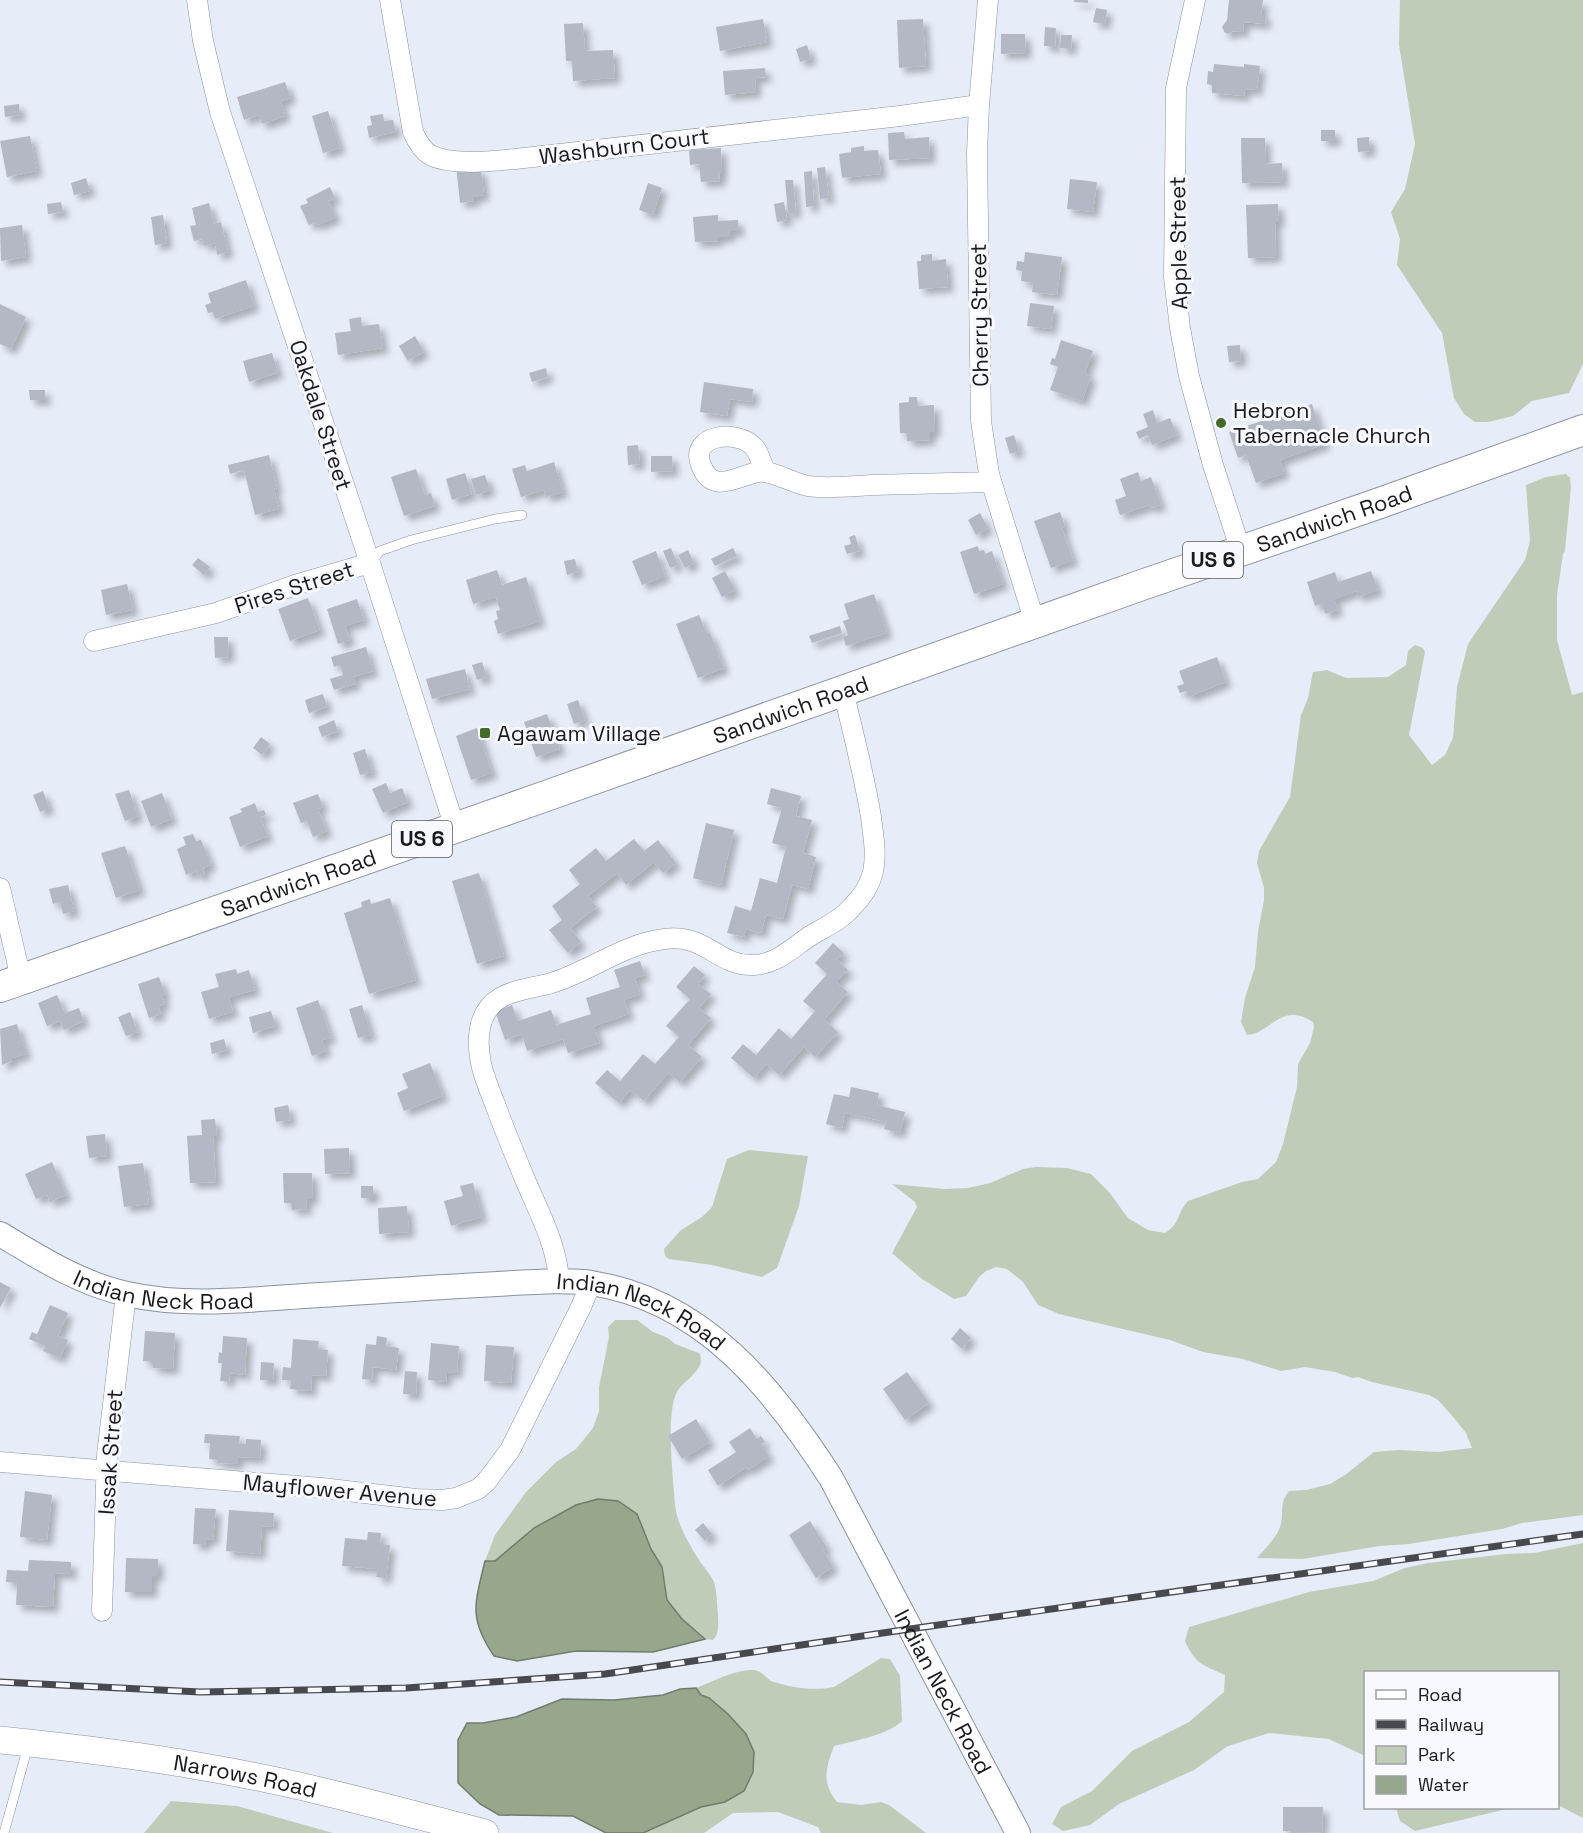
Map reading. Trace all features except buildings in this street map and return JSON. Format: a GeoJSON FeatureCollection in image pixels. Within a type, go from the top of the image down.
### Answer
{"type":"FeatureCollection","features":[{"type":"Feature","properties":{"kind":"main road","name":"Sandwich Road"},"geometry":{"type":"LineString","coordinates":[[10,983],[1583,430]]}},
{"type":"Feature","properties":{"kind":"main road","name":"Narrows Road"},"geometry":{"type":"LineString","coordinates":[[0,1740],[132,1755],[216,1769],[351,1799],[485,1833]]}},
{"type":"Feature","properties":{"kind":"street","name":"Oakdale Street"},"geometry":{"type":"LineString","coordinates":[[197,0],[203,41],[220,112],[370,562],[455,828]]}},
{"type":"Feature","properties":{"kind":"street","name":"Washburn Court"},"geometry":{"type":"LineString","coordinates":[[390,0],[413,132],[425,151],[441,159],[467,161],[515,159],[890,118],[979,105]]}},
{"type":"Feature","properties":{"kind":"street","name":"Cherry Street"},"geometry":{"type":"LineString","coordinates":[[988,0],[977,153],[981,421],[991,482],[1035,623]]}},
{"type":"Feature","properties":{"kind":"street","name":"Apple Street"},"geometry":{"type":"LineString","coordinates":[[1195,0],[1176,88],[1176,294],[1184,353],[1200,422],[1241,551]]}},
{"type":"Feature","properties":{"kind":"street"},"geometry":{"type":"LineString","coordinates":[[766,472],[793,482],[821,487],[991,482]]}},
{"type":"Feature","properties":{"kind":"street","name":"Pires Street"},"geometry":{"type":"LineString","coordinates":[[94,641],[216,613],[370,562]]}},
{"type":"Feature","properties":{"kind":"street"},"geometry":{"type":"LineString","coordinates":[[559,1281],[556,1255],[550,1237],[517,1161],[482,1070],[478,1048],[480,1028],[485,1014],[494,1002],[509,993],[550,983],[634,946],[662,939],[675,938],[692,941],[705,946],[732,963],[765,964],[780,957],[851,909],[873,874],[875,855],[864,775],[843,690]]}},
{"type":"Feature","properties":{"kind":"street"},"geometry":{"type":"LineString","coordinates":[[0,888],[10,983]]}},
{"type":"Feature","properties":{"kind":"street","name":"Indian Neck Road"},"geometry":{"type":"LineString","coordinates":[[0,1234],[67,1273],[126,1294],[187,1301],[239,1300],[559,1281],[591,1283],[648,1299],[697,1325],[736,1357],[777,1403],[819,1459],[1018,1833]]}},
{"type":"Feature","properties":{"kind":"street","name":"Mayflower Avenue"},"geometry":{"type":"LineString","coordinates":[[0,1462],[321,1488],[416,1499],[442,1500],[468,1494],[486,1482],[510,1450],[591,1283]]}},
{"type":"Feature","properties":{"kind":"street","name":"Issak Street"},"geometry":{"type":"LineString","coordinates":[[102,1611],[106,1470],[126,1294]]}},
{"type":"Feature","properties":{"kind":"lane","name":"Pires Street"},"geometry":{"type":"LineString","coordinates":[[370,562],[380,551],[411,540],[495,519],[522,515]]}},
{"type":"Feature","properties":{"kind":"lane"},"geometry":{"type":"LineString","coordinates":[[4,1833],[28,1743]]}},
{"type":"Feature","properties":{"kind":"green space"},"geometry":{"type":"Polygon","coordinates":[[[1400,0],[1583,0],[1583,364],[1569,393],[1532,401],[1513,416],[1488,422],[1475,422],[1464,414],[1454,398],[1442,333],[1397,265],[1400,239],[1391,212],[1405,189],[1415,144],[1399,45],[1400,0]]]}},
{"type":"Feature","properties":{"kind":"green space"},"geometry":{"type":"Polygon","coordinates":[[[1566,474],[1570,478],[1571,487],[1565,551],[1557,595],[1557,640],[1572,695],[1583,692],[1583,1515],[1303,1559],[1257,1558],[1278,1533],[1283,1503],[1289,1491],[1306,1490],[1330,1484],[1374,1452],[1398,1450],[1438,1452],[1472,1448],[1466,1433],[1438,1400],[1429,1395],[1358,1377],[1352,1378],[1335,1372],[1305,1367],[1281,1371],[1243,1359],[1203,1352],[1170,1340],[1059,1314],[1038,1305],[1023,1282],[1007,1269],[996,1267],[986,1271],[966,1296],[954,1299],[922,1279],[892,1253],[917,1207],[915,1202],[892,1184],[944,1189],[968,1188],[990,1183],[1023,1169],[1067,1168],[1091,1174],[1109,1192],[1128,1218],[1148,1230],[1165,1233],[1174,1226],[1188,1201],[1242,1182],[1258,1179],[1276,1162],[1283,1144],[1297,1087],[1298,1064],[1310,1043],[1313,1022],[1302,1016],[1292,1015],[1277,1020],[1263,1030],[1247,1035],[1241,1022],[1245,998],[1255,967],[1264,900],[1264,888],[1257,863],[1259,851],[1290,797],[1301,715],[1308,698],[1313,672],[1327,670],[1346,678],[1388,677],[1406,665],[1408,651],[1415,645],[1423,648],[1425,652],[1409,735],[1432,765],[1445,755],[1453,738],[1457,687],[1468,644],[1525,560],[1530,541],[1526,485],[1546,477],[1566,474]]]}},
{"type":"Feature","properties":{"kind":"green space"},"geometry":{"type":"Polygon","coordinates":[[[749,1150],[808,1156],[799,1206],[777,1268],[762,1277],[712,1265],[669,1259],[665,1256],[664,1249],[681,1230],[702,1217],[712,1207],[727,1159],[749,1150]]]}},
{"type":"Feature","properties":{"kind":"green space"},"geometry":{"type":"Polygon","coordinates":[[[615,1320],[637,1320],[675,1344],[699,1353],[701,1359],[697,1370],[676,1394],[671,1417],[671,1448],[678,1520],[688,1542],[715,1586],[718,1625],[717,1634],[713,1640],[705,1639],[682,1619],[667,1600],[662,1567],[651,1549],[637,1514],[534,1528],[495,1561],[485,1561],[495,1535],[526,1492],[556,1462],[576,1449],[593,1428],[599,1411],[599,1387],[609,1337],[608,1327],[615,1320]]]}},
{"type":"Feature","properties":{"kind":"green space"},"geometry":{"type":"Polygon","coordinates":[[[1583,1543],[1583,1818],[1559,1806],[1559,1671],[1364,1671],[1364,1756],[1329,1739],[1269,1733],[1228,1746],[1194,1770],[1119,1804],[1090,1825],[1063,1831],[1052,1824],[1061,1807],[1092,1791],[1132,1751],[1189,1722],[1224,1692],[1225,1675],[1200,1663],[1192,1655],[1185,1641],[1189,1627],[1309,1592],[1373,1581],[1405,1568],[1428,1563],[1534,1553],[1583,1543]]]}},
{"type":"Feature","properties":{"kind":"green space"},"geometry":{"type":"Polygon","coordinates":[[[881,1658],[890,1659],[900,1676],[902,1721],[880,1734],[834,1746],[827,1768],[827,1781],[837,1802],[861,1805],[881,1802],[889,1805],[926,1833],[821,1833],[818,1827],[778,1812],[733,1813],[704,1833],[643,1833],[701,1807],[725,1802],[709,1698],[701,1695],[696,1688],[732,1673],[747,1670],[760,1672],[772,1681],[789,1686],[811,1689],[834,1687],[881,1658]]]}},
{"type":"Feature","properties":{"kind":"green space"},"geometry":{"type":"Polygon","coordinates":[[[171,1801],[237,1806],[333,1833],[144,1833],[171,1801]]]}},
{"type":"Feature","properties":{"kind":"green space"},"geometry":{"type":"Polygon","coordinates":[[[1396,1809],[1507,1809],[1415,1831],[1400,1821],[1396,1809]]]}},
{"type":"Feature","properties":{"kind":"water"},"geometry":{"type":"Polygon","coordinates":[[[598,1499],[618,1501],[637,1514],[651,1549],[662,1567],[667,1600],[682,1619],[705,1639],[653,1652],[576,1651],[517,1661],[494,1656],[480,1631],[476,1610],[485,1561],[495,1561],[534,1528],[576,1505],[598,1499]]]}},
{"type":"Feature","properties":{"kind":"water"},"geometry":{"type":"Polygon","coordinates":[[[696,1688],[701,1695],[709,1698],[728,1714],[746,1734],[754,1752],[753,1772],[744,1791],[725,1802],[701,1807],[643,1833],[606,1833],[573,1816],[499,1815],[480,1804],[458,1783],[458,1740],[467,1723],[483,1723],[516,1717],[562,1699],[614,1700],[663,1695],[680,1689],[696,1688]]]}},
{"type":"Feature","properties":{"kind":"railway"},"geometry":{"type":"LineString","coordinates":[[0,1682],[200,1692],[406,1688],[605,1674],[1583,1534]]}},
{"type":"Feature","properties":{"kind":"place","name":"Hebron Tabernacle Church"},"geometry":{"type":"Point","coordinates":[1221,423]}},
{"type":"Feature","properties":{"kind":"place","name":"Agawam Village"},"geometry":{"type":"Point","coordinates":[485,733]}}]}
